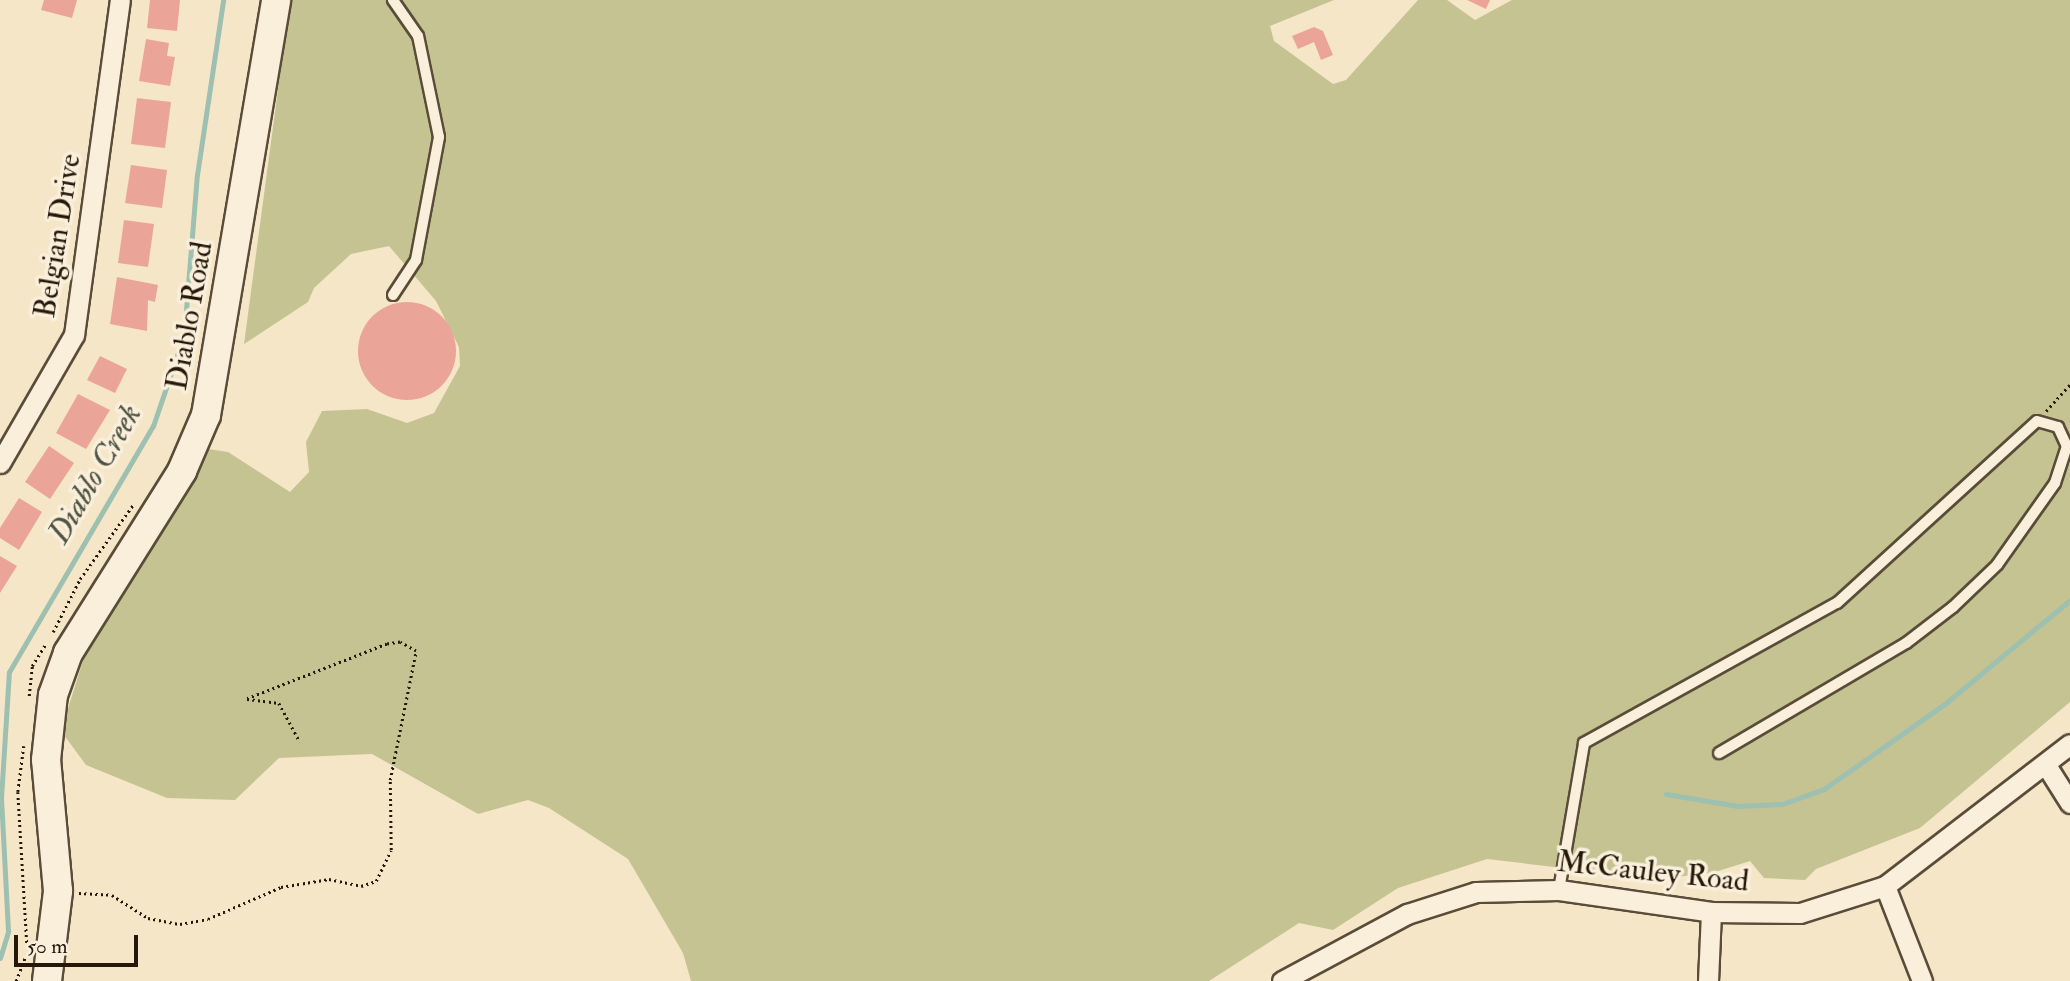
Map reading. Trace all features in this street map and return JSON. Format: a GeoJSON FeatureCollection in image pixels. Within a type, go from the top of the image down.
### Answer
{"type":"FeatureCollection","features":[{"type":"Feature","properties":{"kind":"street","name":"Belgian Drive"},"geometry":{"type":"LineString","coordinates":[[0,463],[74,335],[80,310],[120,0]]}},
{"type":"Feature","properties":{"kind":"street","name":"Diablo Road"},"geometry":{"type":"LineString","coordinates":[[47,981],[58,891],[46,760],[53,695],[68,653],[182,471],[206,415],[276,0]]}},
{"type":"Feature","properties":{"kind":"street","name":"McCauley Road"},"geometry":{"type":"LineString","coordinates":[[1282,981],[1449,898],[1504,889],[1559,890],[1711,912],[1800,913],[1885,886],[2070,744]]}},
{"type":"Feature","properties":{"kind":"street"},"geometry":{"type":"LineString","coordinates":[[2046,765],[2070,803]]}},
{"type":"Feature","properties":{"kind":"street"},"geometry":{"type":"LineString","coordinates":[[1885,886],[1922,981]]}},
{"type":"Feature","properties":{"kind":"street"},"geometry":{"type":"LineString","coordinates":[[1708,981],[1711,912]]}},
{"type":"Feature","properties":{"kind":"lane"},"geometry":{"type":"LineString","coordinates":[[393,0],[422,49],[439,137],[416,260],[393,295]]}},
{"type":"Feature","properties":{"kind":"lane"},"geometry":{"type":"LineString","coordinates":[[1559,890],[1584,743],[1837,603],[2037,421],[2058,427],[2066,459],[1997,565],[1906,643],[1719,753]]}},
{"type":"Feature","properties":{"kind":"path"},"geometry":{"type":"LineString","coordinates":[[2037,421],[2070,384]]}},
{"type":"Feature","properties":{"kind":"path"},"geometry":{"type":"LineString","coordinates":[[30,698],[33,666],[80,579],[135,501]]}},
{"type":"Feature","properties":{"kind":"path"},"geometry":{"type":"LineString","coordinates":[[58,891],[112,895],[148,918],[172,924],[208,919],[281,887],[328,879],[361,886],[376,881],[391,850],[390,780],[416,674],[415,651],[400,642],[387,644],[247,699],[266,697],[279,704],[300,742]]}},
{"type":"Feature","properties":{"kind":"path"},"geometry":{"type":"LineString","coordinates":[[16,981],[29,930],[18,792],[20,756],[30,735]]}},
{"type":"Feature","properties":{"kind":"shaded area"},"geometry":{"type":"Polygon","coordinates":[[[290,0],[1334,0],[1270,26],[1274,41],[1333,84],[1346,80],[1418,0],[1447,0],[1475,20],[1512,0],[2070,0],[2070,702],[1920,828],[1816,869],[1805,880],[1764,878],[1750,861],[1712,873],[1656,879],[1487,859],[1398,888],[1333,930],[1299,923],[1209,981],[691,981],[683,953],[628,859],[549,808],[528,800],[478,814],[372,754],[279,758],[235,800],[167,798],[86,765],[61,731],[86,651],[208,449],[228,452],[290,492],[309,472],[306,442],[322,411],[367,409],[407,423],[434,413],[460,366],[459,347],[436,301],[389,246],[351,254],[314,288],[308,302],[244,344],[290,0]]]}},
{"type":"Feature","properties":{"kind":"building"},"geometry":{"type":"Polygon","coordinates":[[[44,0],[77,0],[72,18],[41,10],[44,0]]]}},
{"type":"Feature","properties":{"kind":"building"},"geometry":{"type":"Polygon","coordinates":[[[150,0],[180,0],[177,31],[147,28],[150,0]]]}},
{"type":"Feature","properties":{"kind":"building"},"geometry":{"type":"Polygon","coordinates":[[[1467,0],[1490,0],[1486,9],[1467,0]]]}},
{"type":"Feature","properties":{"kind":"building"},"geometry":{"type":"Polygon","coordinates":[[[1314,27],[1323,31],[1333,55],[1321,60],[1314,42],[1298,49],[1292,36],[1314,27]]]}},
{"type":"Feature","properties":{"kind":"building"},"geometry":{"type":"Polygon","coordinates":[[[146,39],[169,43],[167,56],[175,57],[170,86],[139,81],[146,39]]]}},
{"type":"Feature","properties":{"kind":"building"},"geometry":{"type":"Polygon","coordinates":[[[137,98],[171,102],[165,148],[131,144],[137,98]]]}},
{"type":"Feature","properties":{"kind":"building"},"geometry":{"type":"Polygon","coordinates":[[[131,165],[167,170],[162,208],[125,203],[131,165]]]}},
{"type":"Feature","properties":{"kind":"building"},"geometry":{"type":"Polygon","coordinates":[[[124,220],[154,224],[148,267],[118,263],[124,220]]]}},
{"type":"Feature","properties":{"kind":"building"},"geometry":{"type":"Polygon","coordinates":[[[117,277],[158,285],[155,302],[148,300],[147,331],[110,324],[117,277]]]}},
{"type":"Feature","properties":{"kind":"building"},"geometry":{"type":"Polygon","coordinates":[[[407,302],[426,306],[442,316],[452,332],[456,351],[452,370],[442,386],[426,396],[407,400],[388,396],[372,386],[362,370],[358,351],[362,332],[372,316],[388,306],[407,302]]]}},
{"type":"Feature","properties":{"kind":"building"},"geometry":{"type":"Polygon","coordinates":[[[100,356],[127,369],[115,393],[87,380],[100,356]]]}},
{"type":"Feature","properties":{"kind":"building"},"geometry":{"type":"Polygon","coordinates":[[[78,394],[110,410],[86,449],[56,433],[78,394]]]}},
{"type":"Feature","properties":{"kind":"building"},"geometry":{"type":"Polygon","coordinates":[[[49,446],[74,463],[50,499],[25,482],[49,446]]]}},
{"type":"Feature","properties":{"kind":"building"},"geometry":{"type":"Polygon","coordinates":[[[19,498],[42,512],[19,550],[0,538],[0,528],[19,498]]]}},
{"type":"Feature","properties":{"kind":"building"},"geometry":{"type":"Polygon","coordinates":[[[0,556],[17,566],[0,593],[0,556]]]}},
{"type":"Feature","properties":{"kind":"waterway","name":"Diablo Creek"},"geometry":{"type":"LineString","coordinates":[[0,958],[8,931],[1,798],[9,672],[153,426],[184,335],[197,175],[223,0]]}},
{"type":"Feature","properties":{"kind":"waterway"},"geometry":{"type":"LineString","coordinates":[[1666,794],[1738,806],[1782,804],[1824,789],[1946,703],[2070,600]]}}]}
